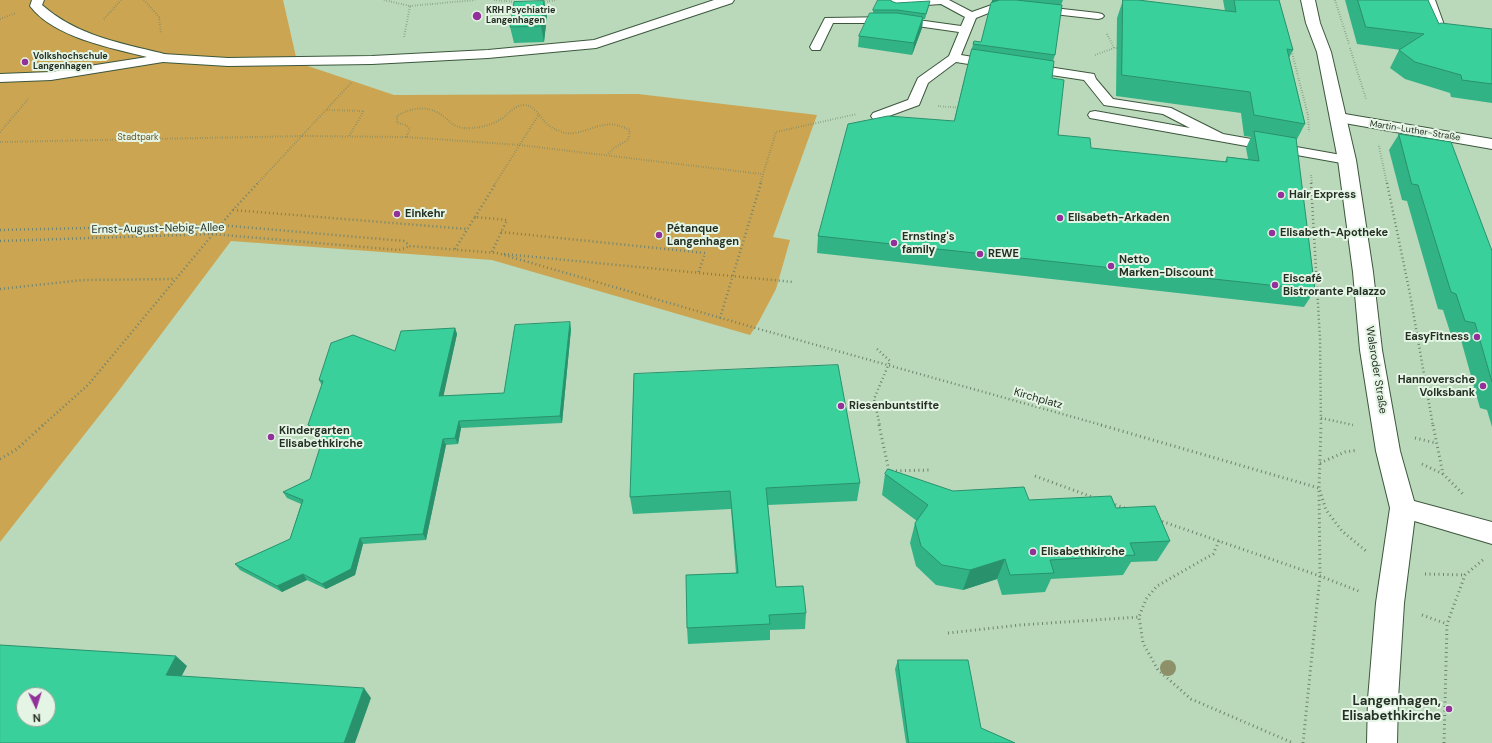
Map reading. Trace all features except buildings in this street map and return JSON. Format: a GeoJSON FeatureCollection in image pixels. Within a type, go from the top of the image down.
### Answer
{"type":"FeatureCollection","features":[{"type":"Feature","properties":{"kind":"street"},"geometry":{"type":"LineString","coordinates":[[164,58],[228,62],[372,60],[431,57],[596,44],[727,0]]}},
{"type":"Feature","properties":{"kind":"street","name":"Walsroder Straße"},"geometry":{"type":"LineString","coordinates":[[1308,0],[1313,23],[1324,52],[1347,160],[1371,350],[1388,451],[1403,508],[1390,603],[1383,699],[1382,743]]}},
{"type":"Feature","properties":{"kind":"street","name":"Martin-Luther-Straße"},"geometry":{"type":"LineString","coordinates":[[1339,118],[1492,144]]}},
{"type":"Feature","properties":{"kind":"street"},"geometry":{"type":"LineString","coordinates":[[1403,508],[1490,533]]}},
{"type":"Feature","properties":{"kind":"lane"},"geometry":{"type":"LineString","coordinates":[[38,0],[36,6],[56,23],[81,34],[164,58]]}},
{"type":"Feature","properties":{"kind":"lane"},"geometry":{"type":"LineString","coordinates":[[1429,0],[1442,33]]}},
{"type":"Feature","properties":{"kind":"lane"},"geometry":{"type":"LineString","coordinates":[[896,20],[895,2],[943,1],[971,16]]}},
{"type":"Feature","properties":{"kind":"lane"},"geometry":{"type":"LineString","coordinates":[[878,116],[914,102],[922,81],[954,58],[971,16],[1001,3],[1098,16]]}},
{"type":"Feature","properties":{"kind":"lane"},"geometry":{"type":"LineString","coordinates":[[816,47],[829,20],[896,20],[966,30]]}},
{"type":"Feature","properties":{"kind":"lane"},"geometry":{"type":"LineString","coordinates":[[0,78],[51,76],[164,58]]}},
{"type":"Feature","properties":{"kind":"lane"},"geometry":{"type":"LineString","coordinates":[[954,58],[1090,77],[1090,80],[1109,102],[1166,111],[1219,137]]}},
{"type":"Feature","properties":{"kind":"lane"},"geometry":{"type":"LineString","coordinates":[[1095,115],[1154,127],[1347,160]]}},
{"type":"Feature","properties":{"kind":"path"},"geometry":{"type":"LineString","coordinates":[[144,0],[159,17],[164,58]]}},
{"type":"Feature","properties":{"kind":"path"},"geometry":{"type":"LineString","coordinates":[[384,0],[410,6],[475,0]]}},
{"type":"Feature","properties":{"kind":"path"},"geometry":{"type":"LineString","coordinates":[[494,0],[520,3]]}},
{"type":"Feature","properties":{"kind":"path"},"geometry":{"type":"LineString","coordinates":[[539,2],[557,0]]}},
{"type":"Feature","properties":{"kind":"path"},"geometry":{"type":"LineString","coordinates":[[1336,0],[1374,124],[1410,294],[1436,443],[1443,474],[1474,504],[1490,533],[1484,559],[1465,575],[1448,624],[1444,743]]}},
{"type":"Feature","properties":{"kind":"path"},"geometry":{"type":"LineString","coordinates":[[410,6],[404,38],[431,57]]}},
{"type":"Feature","properties":{"kind":"path"},"geometry":{"type":"LineString","coordinates":[[1290,46],[1308,115],[1320,339],[1320,576],[1303,743]]}},
{"type":"Feature","properties":{"kind":"path"},"geometry":{"type":"LineString","coordinates":[[1090,77],[1092,57],[1114,48],[1121,48]]}},
{"type":"Feature","properties":{"kind":"path"},"geometry":{"type":"LineString","coordinates":[[0,459],[17,449],[88,385],[219,225],[372,60]]}},
{"type":"Feature","properties":{"kind":"path"},"geometry":{"type":"LineString","coordinates":[[914,102],[968,109]]}},
{"type":"Feature","properties":{"kind":"path"},"geometry":{"type":"LineString","coordinates":[[406,136],[410,129],[406,125],[397,122],[397,116],[405,111],[418,109],[440,113],[452,125],[463,128],[489,124],[502,119],[508,112],[518,106],[527,105],[536,109],[545,122],[558,131],[568,133],[607,124],[622,125],[630,130],[630,136],[624,144],[613,148],[607,155]]}},
{"type":"Feature","properties":{"kind":"path"},"geometry":{"type":"LineString","coordinates":[[326,110],[364,111],[348,137]]}},
{"type":"Feature","properties":{"kind":"path"},"geometry":{"type":"LineString","coordinates":[[455,249],[539,114]]}},
{"type":"Feature","properties":{"kind":"path"},"geometry":{"type":"LineString","coordinates":[[720,318],[762,174],[776,132],[855,114],[878,116]]}},
{"type":"Feature","properties":{"kind":"path"},"geometry":{"type":"LineString","coordinates":[[0,142],[302,136],[406,136],[520,145],[762,174]]}},
{"type":"Feature","properties":{"kind":"path"},"geometry":{"type":"LineString","coordinates":[[233,210],[467,229]]}},
{"type":"Feature","properties":{"kind":"path"},"geometry":{"type":"LineString","coordinates":[[475,217],[507,220],[492,252]]}},
{"type":"Feature","properties":{"kind":"path"},"geometry":{"type":"LineString","coordinates":[[0,230],[219,225],[404,241],[410,246],[492,252],[698,274],[793,282]]}},
{"type":"Feature","properties":{"kind":"path"},"geometry":{"type":"LineString","coordinates":[[501,232],[705,253],[698,274]]}},
{"type":"Feature","properties":{"kind":"path","name":"Ernst-August-Nebig-Allee"},"geometry":{"type":"LineString","coordinates":[[0,241],[212,234],[399,250],[410,246]]}},
{"type":"Feature","properties":{"kind":"path","name":"Kirchplatz"},"geometry":{"type":"LineString","coordinates":[[497,253],[1319,488]]}},
{"type":"Feature","properties":{"kind":"path"},"geometry":{"type":"LineString","coordinates":[[0,288],[83,280],[174,279]]}},
{"type":"Feature","properties":{"kind":"path"},"geometry":{"type":"LineString","coordinates":[[877,349],[890,361],[874,398],[889,471],[929,470]]}},
{"type":"Feature","properties":{"kind":"path"},"geometry":{"type":"LineString","coordinates":[[1035,476],[1098,499]]}},
{"type":"Feature","properties":{"kind":"path"},"geometry":{"type":"LineString","coordinates":[[1105,501],[1133,511]]}},
{"type":"Feature","properties":{"kind":"path"},"geometry":{"type":"LineString","coordinates":[[1155,518],[1320,576]]}},
{"type":"Feature","properties":{"kind":"path"},"geometry":{"type":"LineString","coordinates":[[1219,541],[1213,554],[1157,586],[1146,599],[1139,618],[1143,643],[1158,670],[1191,699],[1293,743]]}},
{"type":"Feature","properties":{"kind":"path"},"geometry":{"type":"LineString","coordinates":[[948,633],[1020,625],[1139,618]]}},
{"type":"Feature","properties":{"kind":"green space","name":"Stadtpark"},"geometry":{"type":"Polygon","coordinates":[[[0,0],[283,0],[296,62],[394,95],[638,94],[817,115],[773,237],[790,240],[776,289],[750,335],[492,260],[231,241],[117,393],[0,542],[0,0]]]}},
{"type":"Feature","properties":{"kind":"place","name":"KRH Psychiatrie Langenhagen"},"geometry":{"type":"Point","coordinates":[477,16]}},
{"type":"Feature","properties":{"kind":"place","name":"Volkshochschule Langenhagen"},"geometry":{"type":"Point","coordinates":[25,62]}},
{"type":"Feature","properties":{"kind":"place","name":"Hair Express"},"geometry":{"type":"Point","coordinates":[1281,195]}},
{"type":"Feature","properties":{"kind":"place","name":"Einkehr"},"geometry":{"type":"Point","coordinates":[397,214]}},
{"type":"Feature","properties":{"kind":"place","name":"Elisabeth-Arkaden"},"geometry":{"type":"Point","coordinates":[1060,218]}},
{"type":"Feature","properties":{"kind":"place","name":"Elisabeth-Apotheke"},"geometry":{"type":"Point","coordinates":[1272,233]}},
{"type":"Feature","properties":{"kind":"place","name":"Pétanque Langenhagen"},"geometry":{"type":"Point","coordinates":[659,235]}},
{"type":"Feature","properties":{"kind":"place","name":"Ernsting's family"},"geometry":{"type":"Point","coordinates":[894,243]}},
{"type":"Feature","properties":{"kind":"place","name":"REWE"},"geometry":{"type":"Point","coordinates":[980,254]}},
{"type":"Feature","properties":{"kind":"place","name":"Netto Marken-Discount"},"geometry":{"type":"Point","coordinates":[1111,266]}},
{"type":"Feature","properties":{"kind":"place","name":"Eiscafé Bistrorante Palazzo"},"geometry":{"type":"Point","coordinates":[1275,285]}},
{"type":"Feature","properties":{"kind":"place","name":"EasyFitness"},"geometry":{"type":"Point","coordinates":[1477,337]}},
{"type":"Feature","properties":{"kind":"place","name":"Hannoversche Volksbank"},"geometry":{"type":"Point","coordinates":[1483,386]}},
{"type":"Feature","properties":{"kind":"place","name":"Riesenbuntstifte"},"geometry":{"type":"Point","coordinates":[841,406]}},
{"type":"Feature","properties":{"kind":"place","name":"Kindergarten Elisabethkirche"},"geometry":{"type":"Point","coordinates":[271,437]}},
{"type":"Feature","properties":{"kind":"place","name":"Elisabethkirche"},"geometry":{"type":"Point","coordinates":[1033,552]}},
{"type":"Feature","properties":{"kind":"place","name":"Langenhagen, Elisabethkirche"},"geometry":{"type":"Point","coordinates":[1449,709]}}]}
